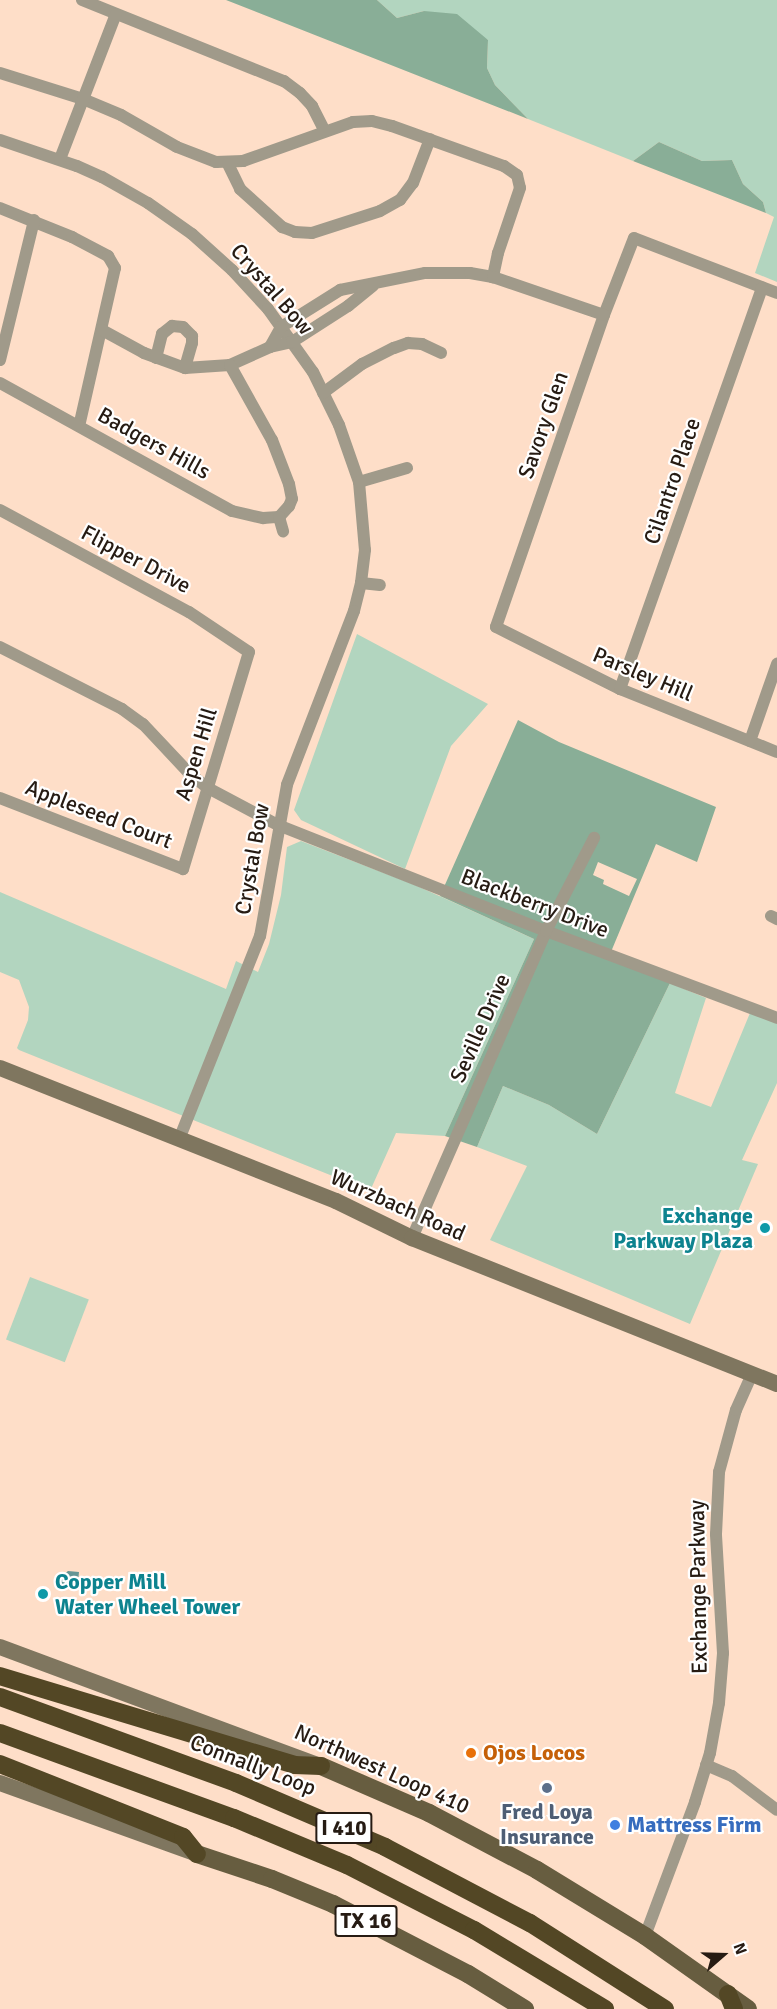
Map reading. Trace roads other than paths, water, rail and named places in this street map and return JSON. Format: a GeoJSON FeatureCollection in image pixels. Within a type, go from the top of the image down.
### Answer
{"type":"FeatureCollection","features":[{"type":"Feature","properties":{"kind":"highway"},"geometry":{"type":"LineString","coordinates":[[0,1676],[294,1765],[321,1766]]}},
{"type":"Feature","properties":{"kind":"highway","name":"Connally Loop"},"geometry":{"type":"LineString","coordinates":[[0,1697],[245,1786],[376,1842],[521,1918],[665,2009]]}},
{"type":"Feature","properties":{"kind":"highway","name":"I 410"},"geometry":{"type":"LineString","coordinates":[[0,1733],[234,1818],[347,1865],[474,1930],[605,2009]]}},
{"type":"Feature","properties":{"kind":"highway","name":"TX 16"},"geometry":{"type":"LineString","coordinates":[[0,1764],[183,1838],[197,1854]]}},
{"type":"Feature","properties":{"kind":"main road","name":"Wurzbach Road"},"geometry":{"type":"LineString","coordinates":[[0,1068],[336,1202],[412,1238],[777,1384]]}},
{"type":"Feature","properties":{"kind":"main road","name":"Northwest Loop 410"},"geometry":{"type":"LineString","coordinates":[[0,1647],[321,1766],[465,1832],[552,1879],[645,1936],[731,2001],[748,2009]]}},
{"type":"Feature","properties":{"kind":"main road"},"geometry":{"type":"LineString","coordinates":[[0,1784],[197,1854]]}},
{"type":"Feature","properties":{"kind":"main road","name":"TX 16"},"geometry":{"type":"LineString","coordinates":[[197,1854],[272,1879],[333,1904],[468,1974],[525,2009]]}},
{"type":"Feature","properties":{"kind":"street"},"geometry":{"type":"LineString","coordinates":[[82,0],[266,73],[293,86],[312,106],[325,131]]}},
{"type":"Feature","properties":{"kind":"street"},"geometry":{"type":"LineString","coordinates":[[60,159],[116,14]]}},
{"type":"Feature","properties":{"kind":"street"},"geometry":{"type":"LineString","coordinates":[[0,73],[83,99],[121,115],[194,155],[228,164],[243,161],[353,122],[372,122],[430,139],[512,170],[519,179],[520,189],[498,253],[493,277]]}},
{"type":"Feature","properties":{"kind":"street"},"geometry":{"type":"LineString","coordinates":[[228,164],[240,189],[282,227],[296,232],[312,233],[380,211],[406,194],[430,139]]}},
{"type":"Feature","properties":{"kind":"street","name":"Crystal Bow"},"geometry":{"type":"LineString","coordinates":[[0,140],[60,159],[102,177],[148,204],[192,234],[232,270],[268,309],[324,393],[350,452],[359,482],[365,539],[361,583],[354,611],[287,785],[278,825],[268,899],[260,936],[179,1140]]}},
{"type":"Feature","properties":{"kind":"street"},"geometry":{"type":"LineString","coordinates":[[0,208],[72,237],[108,256],[112,262],[114,278],[79,426]]}},
{"type":"Feature","properties":{"kind":"street"},"geometry":{"type":"LineString","coordinates":[[0,360],[34,220]]}},
{"type":"Feature","properties":{"kind":"street","name":"Savory Glen"},"geometry":{"type":"LineString","coordinates":[[496,627],[604,315],[634,238],[762,287]]}},
{"type":"Feature","properties":{"kind":"street"},"geometry":{"type":"LineString","coordinates":[[270,346],[280,327],[340,290],[425,273],[448,272],[493,277],[604,315]]}},
{"type":"Feature","properties":{"kind":"street"},"geometry":{"type":"LineString","coordinates":[[102,330],[156,358],[185,368],[230,365],[270,346],[292,342],[348,306],[376,284]]}},
{"type":"Feature","properties":{"kind":"street"},"geometry":{"type":"LineString","coordinates":[[762,287],[777,293]]}},
{"type":"Feature","properties":{"kind":"street","name":"Cilantro Place"},"geometry":{"type":"LineString","coordinates":[[621,689],[762,287]]}},
{"type":"Feature","properties":{"kind":"street"},"geometry":{"type":"LineString","coordinates":[[156,358],[162,334],[172,327],[183,327],[192,336],[185,368]]}},
{"type":"Feature","properties":{"kind":"street"},"geometry":{"type":"LineString","coordinates":[[324,393],[362,364],[394,348],[408,344],[422,344],[441,353]]}},
{"type":"Feature","properties":{"kind":"street"},"geometry":{"type":"LineString","coordinates":[[230,365],[272,440],[289,484],[292,499],[290,506],[279,517],[283,531]]}},
{"type":"Feature","properties":{"kind":"street","name":"Badgers Hills"},"geometry":{"type":"LineString","coordinates":[[0,383],[232,510],[263,519],[279,517]]}},
{"type":"Feature","properties":{"kind":"street"},"geometry":{"type":"LineString","coordinates":[[359,482],[407,468]]}},
{"type":"Feature","properties":{"kind":"street","name":"Flipper Drive"},"geometry":{"type":"LineString","coordinates":[[0,510],[189,612],[249,652]]}},
{"type":"Feature","properties":{"kind":"street"},"geometry":{"type":"LineString","coordinates":[[361,583],[380,585]]}},
{"type":"Feature","properties":{"kind":"street","name":"Parsley Hill"},"geometry":{"type":"LineString","coordinates":[[496,627],[621,689],[777,752]]}},
{"type":"Feature","properties":{"kind":"street","name":"Blackberry Drive"},"geometry":{"type":"LineString","coordinates":[[0,647],[123,710],[143,724],[190,774],[208,788],[278,825],[546,931],[777,1018]]}},
{"type":"Feature","properties":{"kind":"street","name":"Aspen Hill"},"geometry":{"type":"LineString","coordinates":[[183,869],[249,652]]}},
{"type":"Feature","properties":{"kind":"street"},"geometry":{"type":"LineString","coordinates":[[750,741],[777,664]]}},
{"type":"Feature","properties":{"kind":"street","name":"Appleseed Court"},"geometry":{"type":"LineString","coordinates":[[0,798],[183,869]]}},
{"type":"Feature","properties":{"kind":"street","name":"Seville Drive"},"geometry":{"type":"LineString","coordinates":[[412,1238],[546,931],[594,838]]}},
{"type":"Feature","properties":{"kind":"street","name":"Exchange Parkway"},"geometry":{"type":"LineString","coordinates":[[645,1936],[695,1802],[706,1765],[719,1703],[723,1653],[716,1534],[719,1472],[736,1410],[752,1374]]}},
{"type":"Feature","properties":{"kind":"street"},"geometry":{"type":"LineString","coordinates":[[706,1765],[732,1776],[777,1810]]}},
{"type":"Feature","properties":{"kind":"water"},"geometry":{"type":"Polygon","coordinates":[[[68,1571],[79,1572],[78,1582],[71,1581],[63,1587],[58,1579],[68,1571]]]}},
{"type":"Feature","properties":{"kind":"place","name":"Exchange Parkway Plaza"},"geometry":{"type":"Point","coordinates":[765,1228]}},
{"type":"Feature","properties":{"kind":"place","name":"Copper Mill Water Wheel Tower"},"geometry":{"type":"Point","coordinates":[43,1594]}},
{"type":"Feature","properties":{"kind":"place","name":"Ojos Locos"},"geometry":{"type":"Point","coordinates":[471,1753]}},
{"type":"Feature","properties":{"kind":"place","name":"Fred Loya Insurance"},"geometry":{"type":"Point","coordinates":[547,1788]}},
{"type":"Feature","properties":{"kind":"place","name":"Mattress Firm"},"geometry":{"type":"Point","coordinates":[615,1825]}}]}
